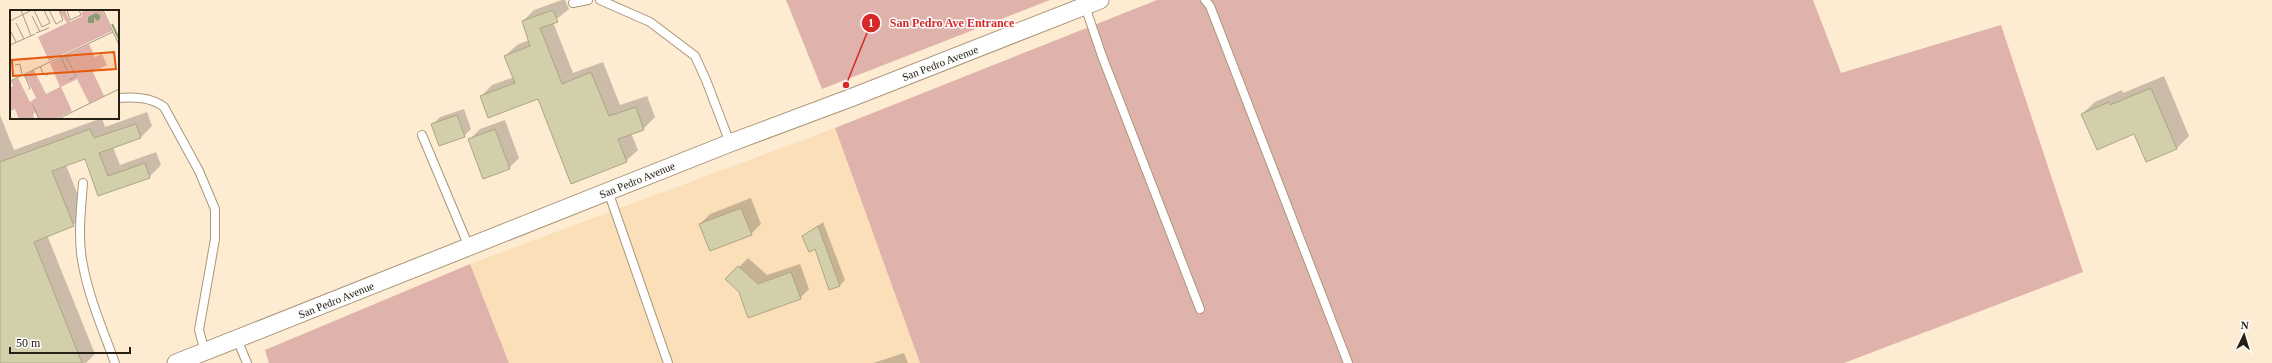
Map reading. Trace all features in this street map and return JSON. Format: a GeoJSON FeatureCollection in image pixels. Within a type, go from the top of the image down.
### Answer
{"type":"FeatureCollection","features":[{"type":"Feature","properties":{"kind":"street","name":"San Pedro Avenue"},"geometry":{"type":"LineString","coordinates":[[176,363],[730,143],[1100,0]]}},
{"type":"Feature","properties":{"kind":"lane"},"geometry":{"type":"LineString","coordinates":[[573,3],[588,0]]}},
{"type":"Feature","properties":{"kind":"lane"},"geometry":{"type":"LineString","coordinates":[[600,0],[650,22],[695,56],[706,80],[730,143]]}},
{"type":"Feature","properties":{"kind":"lane"},"geometry":{"type":"LineString","coordinates":[[1205,0],[1210,6],[1348,363]]}},
{"type":"Feature","properties":{"kind":"lane"},"geometry":{"type":"LineString","coordinates":[[1085,6],[1102,56],[1200,310]]}},
{"type":"Feature","properties":{"kind":"lane"},"geometry":{"type":"LineString","coordinates":[[119,98],[132,97],[156,101],[164,107],[196,165],[215,209],[215,239],[199,330],[205,352]]}},
{"type":"Feature","properties":{"kind":"lane"},"geometry":{"type":"LineString","coordinates":[[422,135],[470,247]]}},
{"type":"Feature","properties":{"kind":"lane"},"geometry":{"type":"LineString","coordinates":[[83,183],[80,238],[82,260],[91,298],[115,363]]}},
{"type":"Feature","properties":{"kind":"lane"},"geometry":{"type":"LineString","coordinates":[[608,191],[668,363]]}},
{"type":"Feature","properties":{"kind":"lane"},"geometry":{"type":"LineString","coordinates":[[237,339],[246,363]]}},
{"type":"Feature","properties":{"kind":"shaded area"},"geometry":{"type":"Polygon","coordinates":[[[786,0],[1050,0],[822,89],[786,0]]]}},
{"type":"Feature","properties":{"kind":"shaded area"},"geometry":{"type":"Polygon","coordinates":[[[1157,0],[1813,0],[1841,73],[2001,25],[2083,272],[1844,363],[920,363],[835,128],[1157,0]]]}},
{"type":"Feature","properties":{"kind":"shaded area"},"geometry":{"type":"Polygon","coordinates":[[[835,128],[920,363],[509,363],[470,264],[835,128]]]}},
{"type":"Feature","properties":{"kind":"shaded area"},"geometry":{"type":"Polygon","coordinates":[[[470,264],[509,363],[269,363],[265,350],[470,264]]]}},
{"type":"Feature","properties":{"kind":"building"},"geometry":{"type":"Polygon","coordinates":[[[553,10],[558,22],[540,28],[562,84],[591,72],[609,116],[636,107],[644,130],[618,139],[627,162],[571,184],[538,99],[488,118],[480,96],[515,83],[504,56],[530,46],[522,21],[553,10]]]}},
{"type":"Feature","properties":{"kind":"building"},"geometry":{"type":"Polygon","coordinates":[[[2151,88],[2177,149],[2146,162],[2134,134],[2097,150],[2081,114],[2109,102],[2110,105],[2151,88]]]}},
{"type":"Feature","properties":{"kind":"building"},"geometry":{"type":"Polygon","coordinates":[[[457,115],[465,137],[439,146],[431,124],[457,115]]]}},
{"type":"Feature","properties":{"kind":"building"},"geometry":{"type":"Polygon","coordinates":[[[136,124],[141,138],[99,153],[108,176],[145,163],[150,178],[98,196],[85,159],[52,171],[74,226],[34,242],[82,363],[0,363],[0,162],[90,129],[94,138],[136,124]]]}},
{"type":"Feature","properties":{"kind":"building"},"geometry":{"type":"Polygon","coordinates":[[[495,129],[510,169],[483,179],[468,139],[495,129]]]}},
{"type":"Feature","properties":{"kind":"building"},"geometry":{"type":"Polygon","coordinates":[[[741,208],[752,235],[710,251],[699,224],[741,208]]]}},
{"type":"Feature","properties":{"kind":"building"},"geometry":{"type":"Polygon","coordinates":[[[818,226],[840,286],[829,290],[815,249],[809,252],[802,236],[818,226]]]}},
{"type":"Feature","properties":{"kind":"building"},"geometry":{"type":"Polygon","coordinates":[[[738,266],[758,284],[791,272],[801,299],[748,318],[739,292],[725,279],[738,266]]]}},
{"type":"Feature","properties":{"kind":"place","name":"San Pedro Ave Entrance"},"geometry":{"type":"Point","coordinates":[846,85]}}]}
